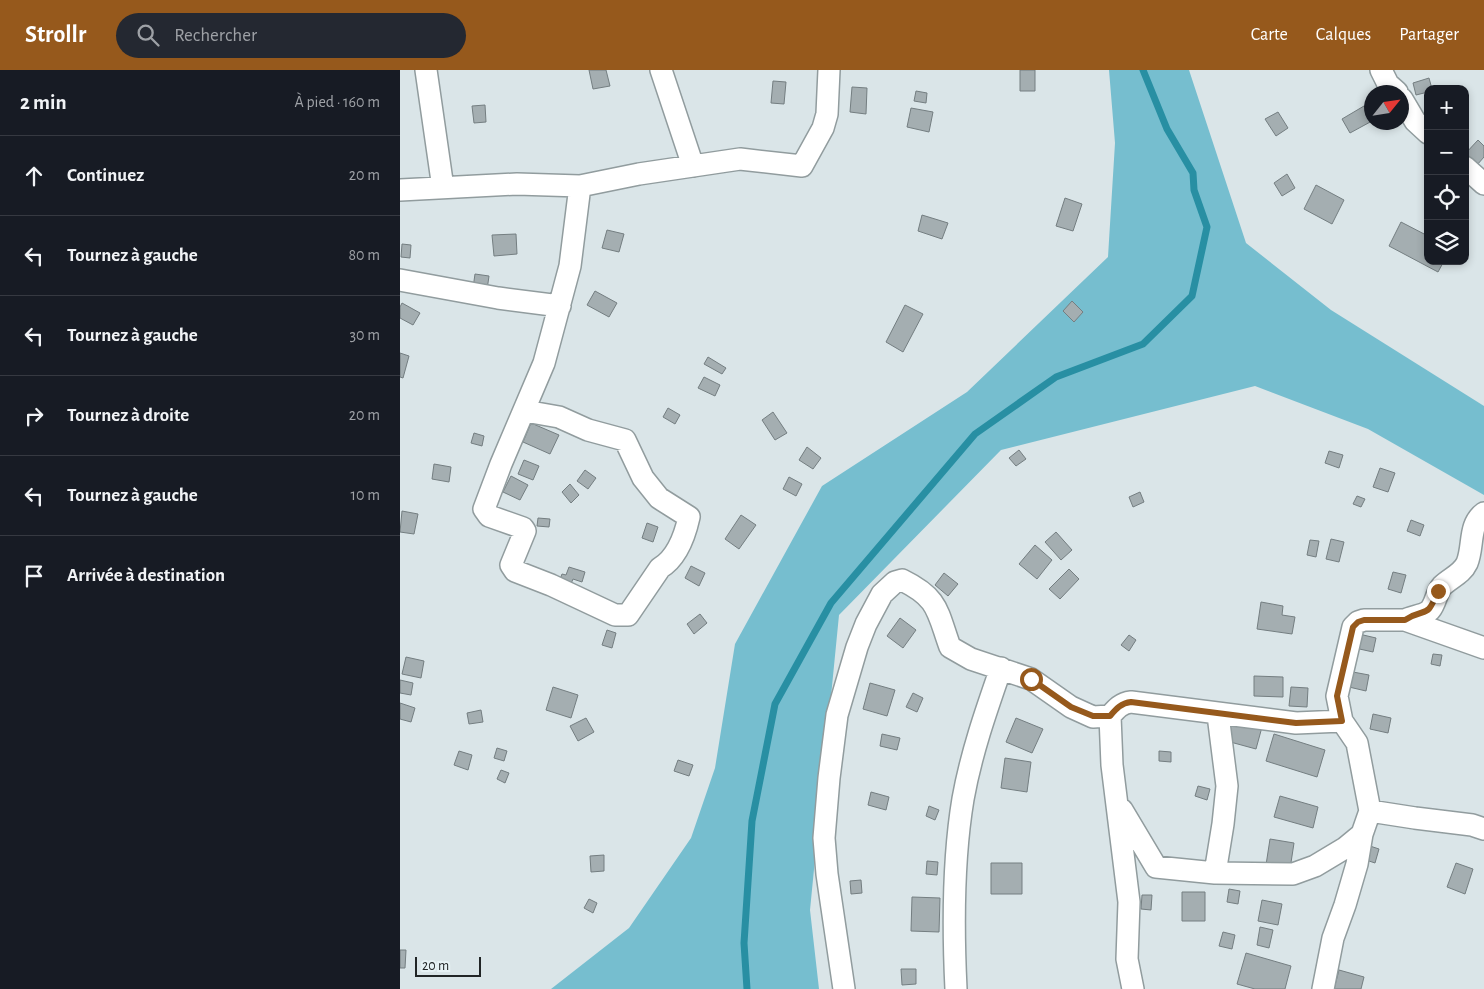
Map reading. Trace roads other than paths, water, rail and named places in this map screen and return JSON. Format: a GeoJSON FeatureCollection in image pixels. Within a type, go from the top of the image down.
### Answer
{"type":"FeatureCollection","features":[{"type":"Feature","properties":{"kind":"street"},"geometry":{"type":"LineString","coordinates":[[426,70],[443,188]]}},
{"type":"Feature","properties":{"kind":"street"},"geometry":{"type":"LineString","coordinates":[[662,70],[693,166]]}},
{"type":"Feature","properties":{"kind":"street"},"geometry":{"type":"LineString","coordinates":[[400,190],[517,184],[580,186],[638,174],[740,159],[802,166],[822,128],[827,114],[829,70]]}},
{"type":"Feature","properties":{"kind":"street"},"geometry":{"type":"LineString","coordinates":[[1381,70],[1389,85]]}},
{"type":"Feature","properties":{"kind":"street"},"geometry":{"type":"LineString","coordinates":[[1409,111],[1415,121],[1425,130]]}},
{"type":"Feature","properties":{"kind":"street"},"geometry":{"type":"LineString","coordinates":[[1469,171],[1484,184]]}},
{"type":"Feature","properties":{"kind":"street"},"geometry":{"type":"LineString","coordinates":[[525,411],[559,417],[588,430],[625,440],[644,478],[659,498],[689,517],[684,536],[672,557],[667,564],[660,568],[628,616],[615,615],[512,568],[511,565],[525,531],[523,528],[489,516],[484,509],[544,363],[570,266],[580,186]]}},
{"type":"Feature","properties":{"kind":"street"},"geometry":{"type":"LineString","coordinates":[[400,280],[498,298],[560,306]]}},
{"type":"Feature","properties":{"kind":"street"},"geometry":{"type":"LineString","coordinates":[[1405,620],[1426,613],[1431,609],[1438,591],[1467,564],[1474,526],[1484,513]]}},
{"type":"Feature","properties":{"kind":"street"},"geometry":{"type":"LineString","coordinates":[[844,989],[827,874],[824,838],[829,778],[837,715],[857,647],[866,624],[882,594],[895,582],[902,580],[918,588],[931,598],[935,604],[950,647],[971,658],[1031,679],[1071,707],[1093,716],[1110,716]]}},
{"type":"Feature","properties":{"kind":"street"},"geometry":{"type":"LineString","coordinates":[[1323,989],[1333,938],[1357,864],[1362,834],[1370,811],[1357,742],[1342,721],[1337,696],[1353,627],[1358,622],[1364,620],[1405,620],[1484,648]]}},
{"type":"Feature","properties":{"kind":"street"},"geometry":{"type":"LineString","coordinates":[[956,989],[954,958],[958,832],[978,736],[1002,668]]}},
{"type":"Feature","properties":{"kind":"street"},"geometry":{"type":"LineString","coordinates":[[1133,989],[1127,959],[1129,902],[1112,765],[1110,716],[1124,703],[1131,702],[1218,715],[1296,723],[1342,721]]}},
{"type":"Feature","properties":{"kind":"street"},"geometry":{"type":"LineString","coordinates":[[1215,873],[1224,824],[1227,786],[1218,715]]}},
{"type":"Feature","properties":{"kind":"street"},"geometry":{"type":"LineString","coordinates":[[1117,802],[1156,867],[1215,873],[1293,874],[1315,866],[1345,848],[1362,834]]}},
{"type":"Feature","properties":{"kind":"street"},"geometry":{"type":"LineString","coordinates":[[1370,811],[1484,828]]}},
{"type":"Feature","properties":{"kind":"waterway"},"geometry":{"type":"LineString","coordinates":[[747,989],[744,943],[752,821],[775,704],[831,603],[975,434],[1056,377],[1143,344],[1192,296],[1207,227],[1194,190],[1193,173],[1167,129],[1143,70]]}}]}
